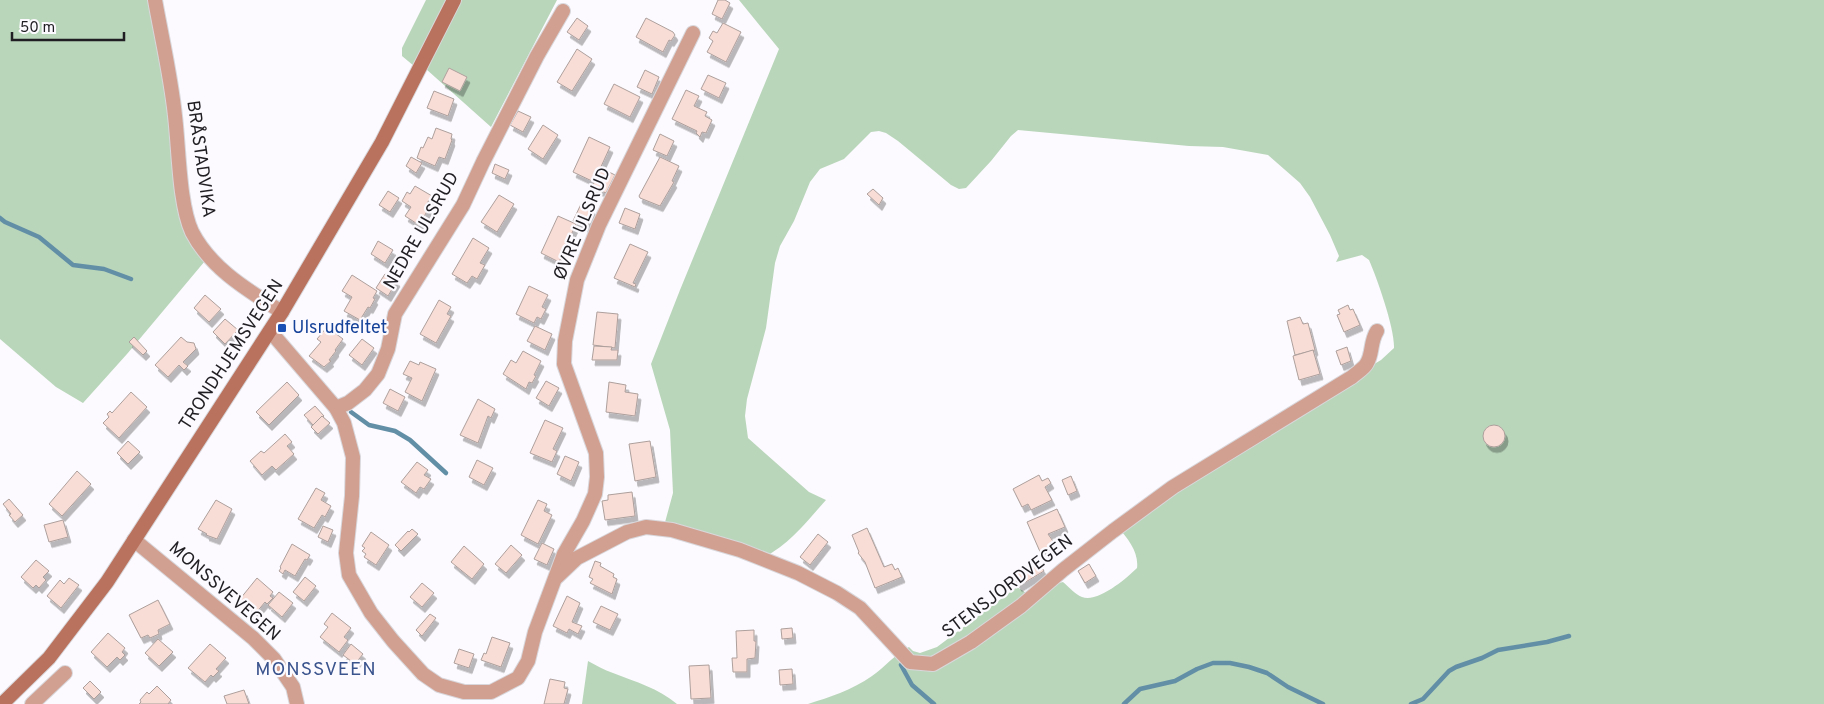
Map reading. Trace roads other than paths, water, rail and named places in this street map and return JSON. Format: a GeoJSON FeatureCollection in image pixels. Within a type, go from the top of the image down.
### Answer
{"type":"FeatureCollection","features":[{"type":"Feature","properties":{"kind":"main road","name":"TRONDHJEMSVEGEN"},"geometry":{"type":"LineString","coordinates":[[2,704],[49,658],[106,582],[282,312],[382,142],[454,0]]}},
{"type":"Feature","properties":{"kind":"street","name":"BRÅSTADVIKA"},"geometry":{"type":"LineString","coordinates":[[155,0],[175,113],[184,207],[192,231],[207,254],[224,271],[282,312]]}},
{"type":"Feature","properties":{"kind":"street","name":"NEDRE ULSRUD"},"geometry":{"type":"LineString","coordinates":[[336,408],[348,403],[365,390],[378,374],[388,348],[395,314],[463,205],[483,162],[563,10]]}},
{"type":"Feature","properties":{"kind":"street","name":"ØVRE ULSRUD"},"geometry":{"type":"LineString","coordinates":[[555,579],[564,554],[595,494],[598,472],[596,453],[564,364],[565,341],[577,280],[599,225],[693,33]]}},
{"type":"Feature","properties":{"kind":"street","name":"STENSJORDVEGEN"},"geometry":{"type":"LineString","coordinates":[[270,330],[336,408],[344,423],[353,458],[352,496],[346,553],[349,575],[372,613],[393,641],[423,674],[439,685],[464,692],[491,692],[518,678],[528,661],[535,632],[555,579],[577,558],[627,532],[646,527],[672,530],[740,550],[812,580],[860,608],[910,662],[933,664],[971,642],[1021,606],[1063,570],[1173,487],[1352,377],[1367,364],[1372,339],[1377,331]]}},
{"type":"Feature","properties":{"kind":"street","name":"MONSSVEVEGEN"},"geometry":{"type":"LineString","coordinates":[[134,540],[253,638],[274,660],[293,686],[297,704]]}},
{"type":"Feature","properties":{"kind":"street"},"geometry":{"type":"LineString","coordinates":[[32,704],[65,673]]}},
{"type":"Feature","properties":{"kind":"street"},"geometry":{"type":"LineString","coordinates":[[480,704],[491,692]]}},
{"type":"Feature","properties":{"kind":"waterway"},"geometry":{"type":"LineString","coordinates":[[0,218],[39,237],[73,265],[104,269],[131,279]]}},
{"type":"Feature","properties":{"kind":"waterway"},"geometry":{"type":"LineString","coordinates":[[351,412],[369,425],[395,431],[410,440],[446,473]]}},
{"type":"Feature","properties":{"kind":"waterway"},"geometry":{"type":"LineString","coordinates":[[1411,704],[1423,699],[1449,671],[1456,667],[1498,650],[1547,642],[1569,636]]}},
{"type":"Feature","properties":{"kind":"waterway"},"geometry":{"type":"LineString","coordinates":[[1124,704],[1140,689],[1175,681],[1213,663],[1230,663],[1267,673],[1288,687],[1323,704]]}},
{"type":"Feature","properties":{"kind":"waterway"},"geometry":{"type":"LineString","coordinates":[[901,665],[912,685],[934,704]]}},
{"type":"Feature","properties":{"kind":"place","name":"Ulsrudfeltet"},"geometry":{"type":"Point","coordinates":[282,328]}},
{"type":"Feature","properties":{"kind":"district","name":"MONSSVEEN"},"geometry":{"type":"Point","coordinates":[316,670]}}]}
